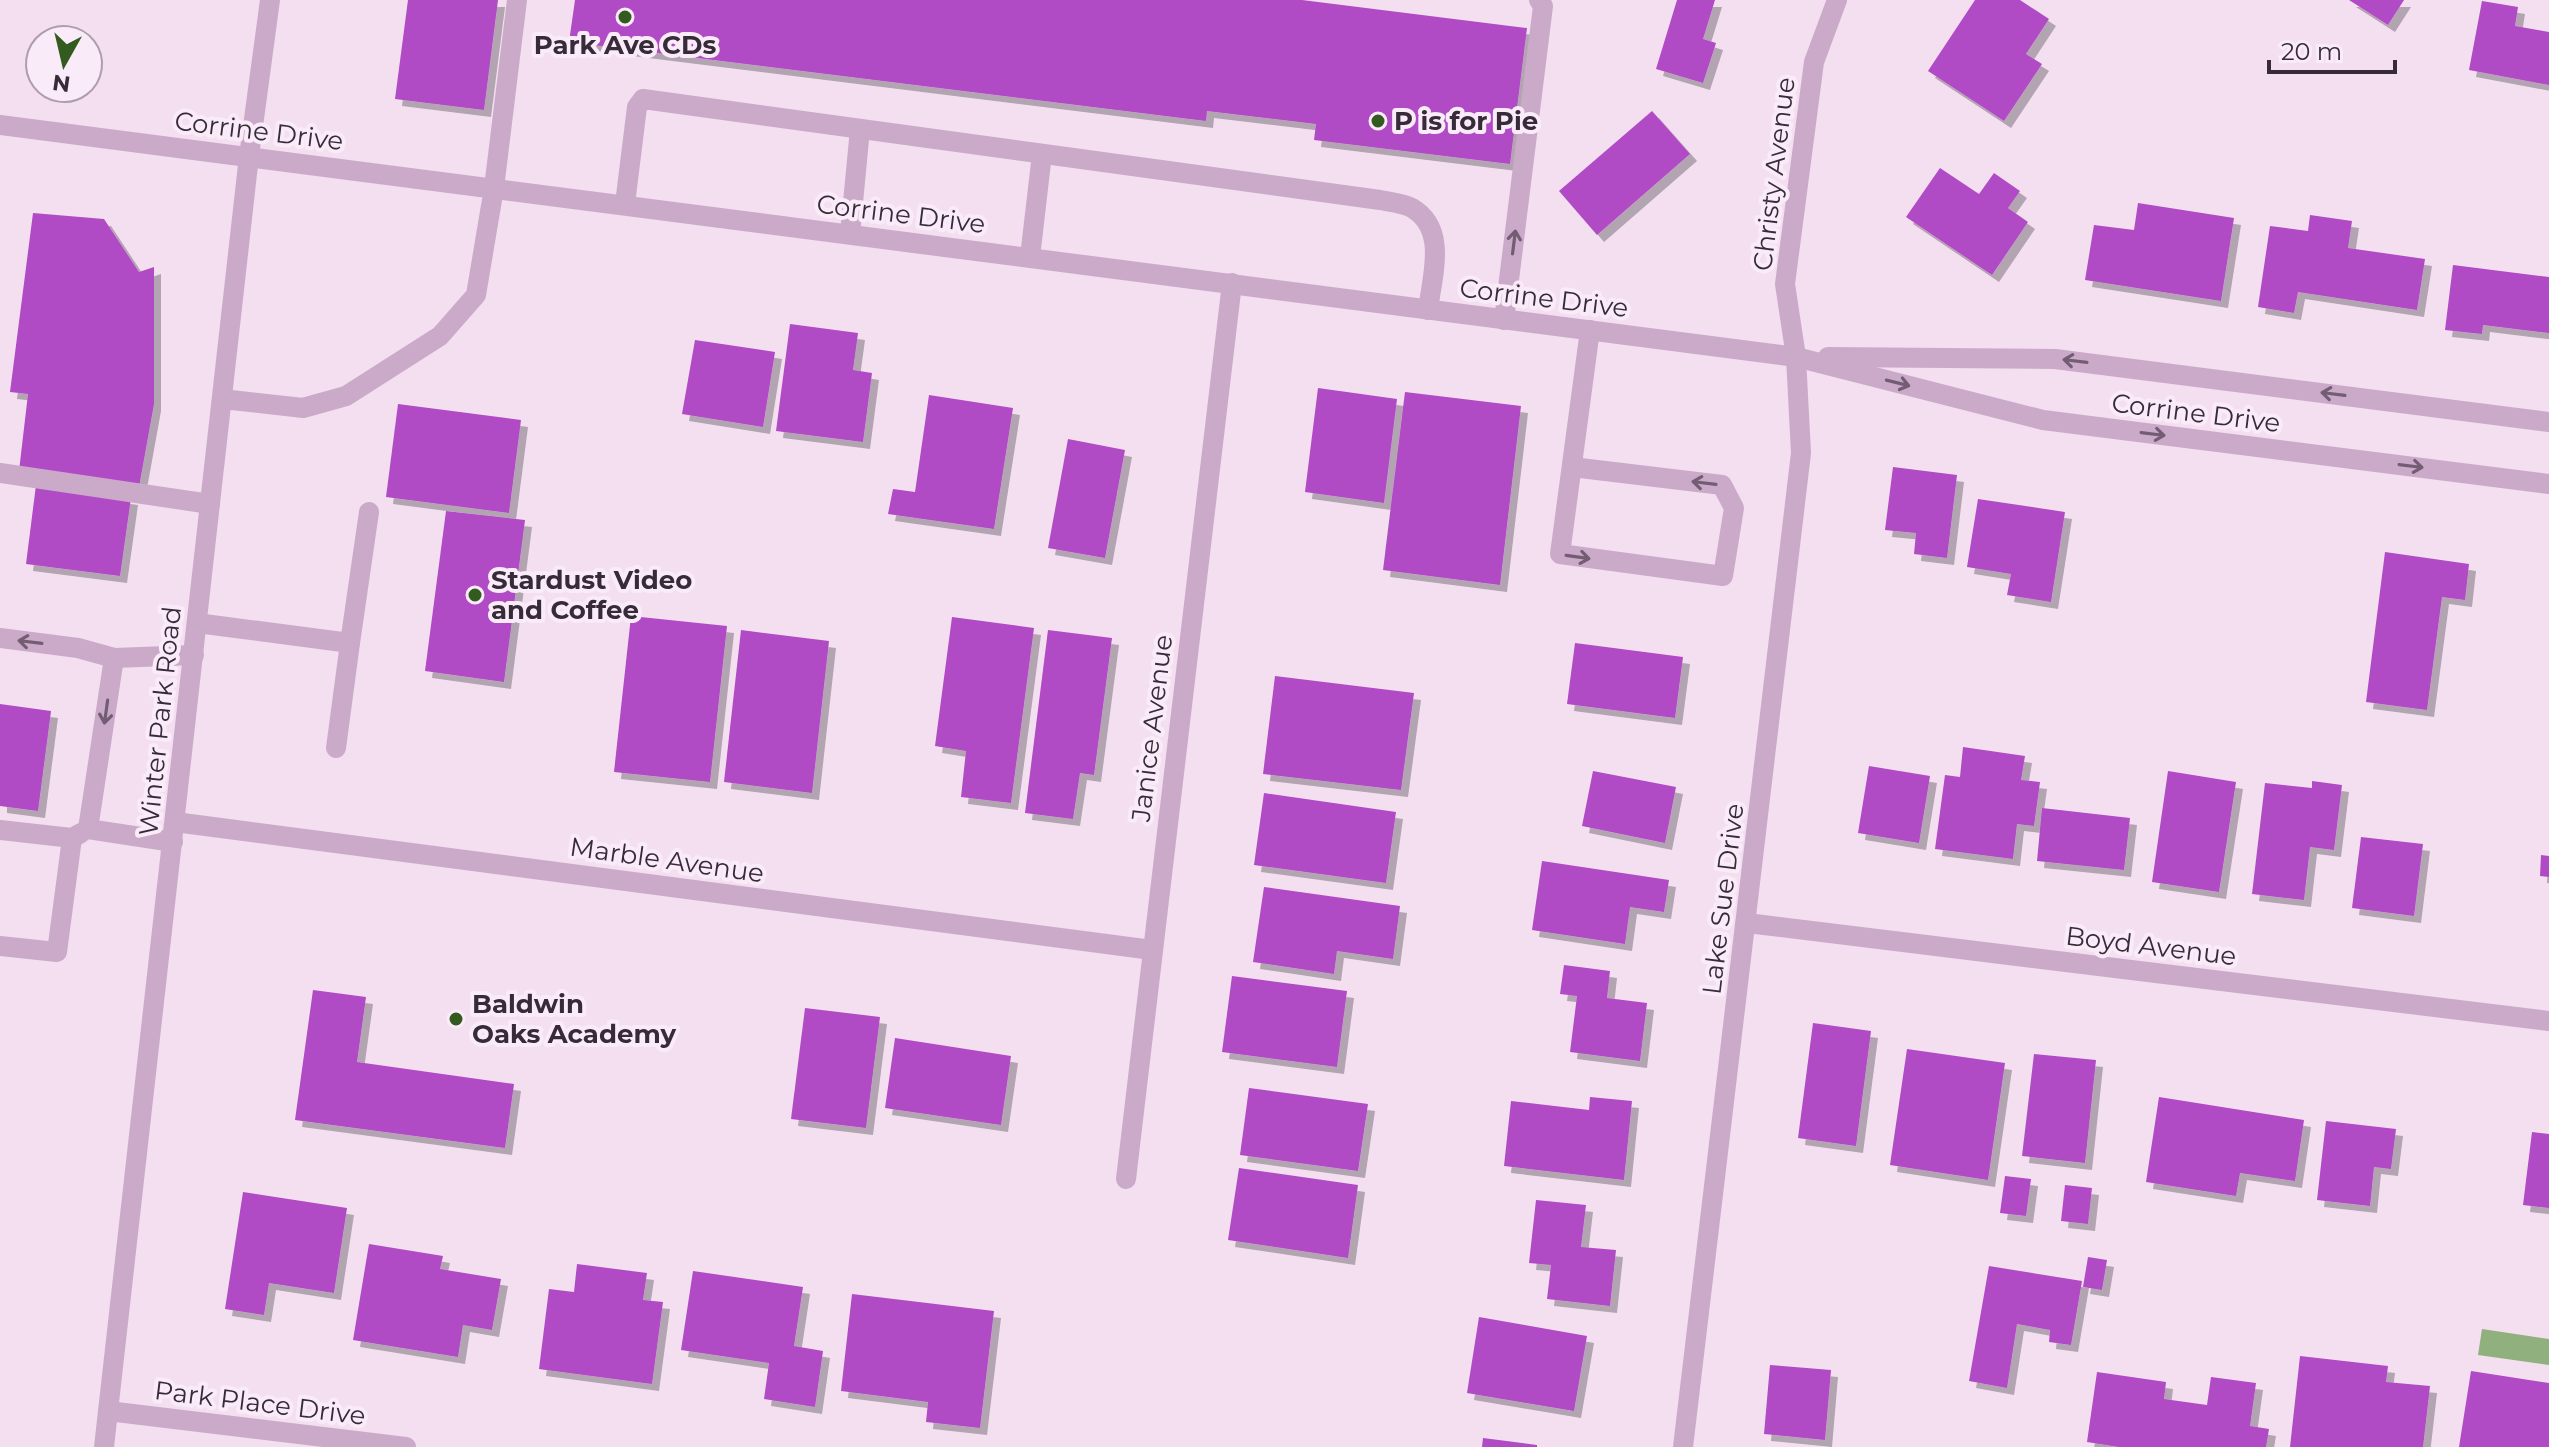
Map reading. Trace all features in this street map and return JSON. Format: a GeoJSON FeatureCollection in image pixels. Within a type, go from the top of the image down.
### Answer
{"type":"FeatureCollection","features":[{"type":"Feature","properties":{"kind":"street","name":"Winter Park Road"},"geometry":{"type":"LineString","coordinates":[[104,1447],[249,156],[270,0]]}},
{"type":"Feature","properties":{"kind":"street"},"geometry":{"type":"LineString","coordinates":[[222,399],[303,408],[346,396],[440,336],[476,295],[494,188],[517,0]]}},
{"type":"Feature","properties":{"kind":"street"},"geometry":{"type":"LineString","coordinates":[[1504,320],[1543,6],[1539,0]]}},
{"type":"Feature","properties":{"kind":"street","name":"Christy Avenue"},"geometry":{"type":"LineString","coordinates":[[1796,357],[1785,284],[1814,62],[1837,0]]}},
{"type":"Feature","properties":{"kind":"street"},"geometry":{"type":"LineString","coordinates":[[625,204],[637,107],[643,99],[1380,200],[1411,207],[1429,223],[1436,245],[1428,310]]}},
{"type":"Feature","properties":{"kind":"street","name":"Corrine Drive"},"geometry":{"type":"LineString","coordinates":[[0,125],[1796,357],[2043,420],[2549,484]]}},
{"type":"Feature","properties":{"kind":"street"},"geometry":{"type":"LineString","coordinates":[[850,234],[860,129]]}},
{"type":"Feature","properties":{"kind":"street"},"geometry":{"type":"LineString","coordinates":[[1030,257],[1042,154]]}},
{"type":"Feature","properties":{"kind":"street","name":"Janice Avenue"},"geometry":{"type":"LineString","coordinates":[[1126,1179],[1232,283]]}},
{"type":"Feature","properties":{"kind":"street"},"geometry":{"type":"LineString","coordinates":[[1572,467],[1722,485],[1734,508],[1723,576],[1560,554],[1590,330]]}},
{"type":"Feature","properties":{"kind":"street","name":"Corrine Drive"},"geometry":{"type":"LineString","coordinates":[[1796,357],[2055,359],[2549,422]]}},
{"type":"Feature","properties":{"kind":"street","name":"Lake Sue Drive"},"geometry":{"type":"LineString","coordinates":[[1683,1447],[1801,453],[1796,357]]}},
{"type":"Feature","properties":{"kind":"street"},"geometry":{"type":"LineString","coordinates":[[0,473],[210,504]]}},
{"type":"Feature","properties":{"kind":"street"},"geometry":{"type":"LineString","coordinates":[[336,748],[369,512]]}},
{"type":"Feature","properties":{"kind":"street"},"geometry":{"type":"LineString","coordinates":[[197,623],[350,643]]}},
{"type":"Feature","properties":{"kind":"street"},"geometry":{"type":"LineString","coordinates":[[0,638],[78,648],[114,658],[194,655]]}},
{"type":"Feature","properties":{"kind":"street"},"geometry":{"type":"LineString","coordinates":[[0,946],[57,952],[114,658]]}},
{"type":"Feature","properties":{"kind":"street","name":"Marble Avenue"},"geometry":{"type":"LineString","coordinates":[[0,830],[80,834],[174,832],[1152,950]]}},
{"type":"Feature","properties":{"kind":"street","name":"Boyd Avenue"},"geometry":{"type":"LineString","coordinates":[[1747,923],[2549,1021]]}},
{"type":"Feature","properties":{"kind":"street","name":"Park Place Drive"},"geometry":{"type":"LineString","coordinates":[[108,1411],[406,1447]]}},
{"type":"Feature","properties":{"kind":"shaded area"},"geometry":{"type":"Polygon","coordinates":[[[2482,1329],[2549,1339],[2549,1365],[2478,1355],[2482,1329]]]}},
{"type":"Feature","properties":{"kind":"building"},"geometry":{"type":"Polygon","coordinates":[[[408,0],[498,0],[484,110],[395,99],[408,0]]]}},
{"type":"Feature","properties":{"kind":"building"},"geometry":{"type":"Polygon","coordinates":[[[575,0],[1302,0],[1527,28],[1510,164],[1314,140],[1316,124],[1207,111],[1206,121],[569,42],[575,0]]]}},
{"type":"Feature","properties":{"kind":"building"},"geometry":{"type":"Polygon","coordinates":[[[1677,0],[1715,0],[1703,39],[1716,43],[1703,83],[1656,69],[1677,0]]]}},
{"type":"Feature","properties":{"kind":"building"},"geometry":{"type":"Polygon","coordinates":[[[1975,0],[2020,0],[2049,19],[2026,54],[2042,64],[2004,121],[1928,71],[1975,0]]]}},
{"type":"Feature","properties":{"kind":"building"},"geometry":{"type":"Polygon","coordinates":[[[2349,0],[2404,0],[2388,25],[2349,0]]]}},
{"type":"Feature","properties":{"kind":"building"},"geometry":{"type":"Polygon","coordinates":[[[2482,1],[2518,7],[2515,26],[2549,32],[2549,85],[2469,70],[2482,1]]]}},
{"type":"Feature","properties":{"kind":"building"},"geometry":{"type":"Polygon","coordinates":[[[1652,111],[1690,154],[1597,235],[1559,191],[1652,111]]]}},
{"type":"Feature","properties":{"kind":"building"},"geometry":{"type":"Polygon","coordinates":[[[1940,168],[1979,194],[1994,173],[2020,191],[2008,208],[2028,222],[1992,275],[1906,217],[1940,168]]]}},
{"type":"Feature","properties":{"kind":"building"},"geometry":{"type":"Polygon","coordinates":[[[2138,203],[2234,218],[2221,301],[2085,280],[2094,225],[2134,230],[2138,203]]]}},
{"type":"Feature","properties":{"kind":"building"},"geometry":{"type":"Polygon","coordinates":[[[33,213],[104,219],[139,272],[154,267],[154,404],[139,487],[19,471],[28,394],[10,392],[33,213]]]}},
{"type":"Feature","properties":{"kind":"building"},"geometry":{"type":"Polygon","coordinates":[[[2310,215],[2352,221],[2348,248],[2425,259],[2417,310],[2298,292],[2294,313],[2258,307],[2270,226],[2308,231],[2310,215]]]}},
{"type":"Feature","properties":{"kind":"building"},"geometry":{"type":"Polygon","coordinates":[[[2453,265],[2549,277],[2549,333],[2483,325],[2482,334],[2445,330],[2453,265]]]}},
{"type":"Feature","properties":{"kind":"building"},"geometry":{"type":"Polygon","coordinates":[[[790,324],[858,333],[853,370],[872,373],[863,442],[776,431],[790,324]]]}},
{"type":"Feature","properties":{"kind":"building"},"geometry":{"type":"Polygon","coordinates":[[[695,340],[775,352],[763,427],[682,414],[695,340]]]}},
{"type":"Feature","properties":{"kind":"building"},"geometry":{"type":"Polygon","coordinates":[[[1318,388],[1397,399],[1384,503],[1305,492],[1318,388]]]}},
{"type":"Feature","properties":{"kind":"building"},"geometry":{"type":"Polygon","coordinates":[[[1405,392],[1521,406],[1500,585],[1383,570],[1405,392]]]}},
{"type":"Feature","properties":{"kind":"building"},"geometry":{"type":"Polygon","coordinates":[[[929,395],[1013,408],[994,529],[888,514],[893,489],[915,492],[929,395]]]}},
{"type":"Feature","properties":{"kind":"building"},"geometry":{"type":"Polygon","coordinates":[[[398,404],[521,420],[509,513],[386,497],[398,404]]]}},
{"type":"Feature","properties":{"kind":"building"},"geometry":{"type":"Polygon","coordinates":[[[1068,439],[1125,450],[1105,558],[1048,548],[1068,439]]]}},
{"type":"Feature","properties":{"kind":"building"},"geometry":{"type":"Polygon","coordinates":[[[1893,467],[1957,475],[1947,558],[1914,554],[1916,533],[1885,530],[1893,467]]]}},
{"type":"Feature","properties":{"kind":"building"},"geometry":{"type":"Polygon","coordinates":[[[36,485],[131,498],[120,576],[26,564],[36,485]]]}},
{"type":"Feature","properties":{"kind":"building"},"geometry":{"type":"Polygon","coordinates":[[[1978,499],[2065,512],[2051,602],[2007,595],[2011,574],[1967,567],[1978,499]]]}},
{"type":"Feature","properties":{"kind":"building","name":"Stardust Video and Coffee"},"geometry":{"type":"Polygon","coordinates":[[[446,511],[525,520],[504,682],[425,671],[446,511]]]}},
{"type":"Feature","properties":{"kind":"building"},"geometry":{"type":"Polygon","coordinates":[[[2385,552],[2469,564],[2465,600],[2442,597],[2427,710],[2366,702],[2385,552]]]}},
{"type":"Feature","properties":{"kind":"building"},"geometry":{"type":"Polygon","coordinates":[[[631,616],[727,626],[710,782],[614,772],[631,616]]]}},
{"type":"Feature","properties":{"kind":"building"},"geometry":{"type":"Polygon","coordinates":[[[952,617],[1034,628],[1011,803],[961,797],[966,751],[935,746],[952,617]]]}},
{"type":"Feature","properties":{"kind":"building"},"geometry":{"type":"Polygon","coordinates":[[[741,630],[829,641],[812,793],[724,782],[741,630]]]}},
{"type":"Feature","properties":{"kind":"building"},"geometry":{"type":"Polygon","coordinates":[[[1048,630],[1112,638],[1094,775],[1080,773],[1073,819],[1025,813],[1048,630]]]}},
{"type":"Feature","properties":{"kind":"building"},"geometry":{"type":"Polygon","coordinates":[[[1575,643],[1683,657],[1675,718],[1567,704],[1575,643]]]}},
{"type":"Feature","properties":{"kind":"building"},"geometry":{"type":"Polygon","coordinates":[[[1275,676],[1414,693],[1401,790],[1263,774],[1275,676]]]}},
{"type":"Feature","properties":{"kind":"building"},"geometry":{"type":"Polygon","coordinates":[[[0,704],[51,711],[38,811],[0,806],[0,704]]]}},
{"type":"Feature","properties":{"kind":"building"},"geometry":{"type":"Polygon","coordinates":[[[1963,747],[2025,756],[2021,780],[2040,782],[2034,826],[2017,824],[2013,859],[1935,849],[1945,775],[1960,777],[1963,747]]]}},
{"type":"Feature","properties":{"kind":"building"},"geometry":{"type":"Polygon","coordinates":[[[1869,766],[1930,776],[1919,843],[1858,833],[1869,766]]]}},
{"type":"Feature","properties":{"kind":"building"},"geometry":{"type":"Polygon","coordinates":[[[1593,771],[1676,787],[1665,843],[1582,826],[1593,771]]]}},
{"type":"Feature","properties":{"kind":"building"},"geometry":{"type":"Polygon","coordinates":[[[2168,771],[2236,782],[2219,892],[2152,882],[2168,771]]]}},
{"type":"Feature","properties":{"kind":"building"},"geometry":{"type":"Polygon","coordinates":[[[2312,781],[2342,785],[2334,850],[2310,847],[2304,900],[2252,894],[2265,783],[2312,788],[2312,781]]]}},
{"type":"Feature","properties":{"kind":"building"},"geometry":{"type":"Polygon","coordinates":[[[1264,793],[1396,812],[1386,883],[1254,865],[1264,793]]]}},
{"type":"Feature","properties":{"kind":"building"},"geometry":{"type":"Polygon","coordinates":[[[2042,808],[2130,818],[2124,870],[2037,861],[2042,808]]]}},
{"type":"Feature","properties":{"kind":"building"},"geometry":{"type":"Polygon","coordinates":[[[2361,837],[2423,844],[2414,916],[2352,908],[2361,837]]]}},
{"type":"Feature","properties":{"kind":"building"},"geometry":{"type":"Polygon","coordinates":[[[2541,855],[2549,856],[2549,877],[2540,876],[2541,855]]]}},
{"type":"Feature","properties":{"kind":"building"},"geometry":{"type":"Polygon","coordinates":[[[1542,861],[1669,880],[1664,912],[1630,907],[1625,944],[1532,930],[1542,861]]]}},
{"type":"Feature","properties":{"kind":"building"},"geometry":{"type":"Polygon","coordinates":[[[1264,887],[1400,906],[1393,959],[1337,951],[1334,974],[1253,962],[1264,887]]]}},
{"type":"Feature","properties":{"kind":"building"},"geometry":{"type":"Polygon","coordinates":[[[1564,965],[1610,971],[1607,998],[1647,1003],[1640,1061],[1570,1052],[1577,996],[1560,994],[1564,965]]]}},
{"type":"Feature","properties":{"kind":"building"},"geometry":{"type":"Polygon","coordinates":[[[1232,976],[1347,991],[1337,1067],[1222,1052],[1232,976]]]}},
{"type":"Feature","properties":{"kind":"building"},"geometry":{"type":"Polygon","coordinates":[[[313,990],[366,997],[357,1062],[514,1084],[505,1148],[295,1120],[313,990]]]}},
{"type":"Feature","properties":{"kind":"building"},"geometry":{"type":"Polygon","coordinates":[[[805,1008],[880,1017],[866,1128],[791,1119],[805,1008]]]}},
{"type":"Feature","properties":{"kind":"building"},"geometry":{"type":"Polygon","coordinates":[[[1813,1023],[1871,1031],[1856,1146],[1798,1138],[1813,1023]]]}},
{"type":"Feature","properties":{"kind":"building"},"geometry":{"type":"Polygon","coordinates":[[[895,1038],[1011,1056],[1001,1125],[885,1108],[895,1038]]]}},
{"type":"Feature","properties":{"kind":"building"},"geometry":{"type":"Polygon","coordinates":[[[1907,1049],[2005,1063],[1988,1180],[1890,1165],[1907,1049]]]}},
{"type":"Feature","properties":{"kind":"building"},"geometry":{"type":"Polygon","coordinates":[[[2034,1054],[2096,1060],[2085,1163],[2022,1156],[2034,1054]]]}},
{"type":"Feature","properties":{"kind":"building"},"geometry":{"type":"Polygon","coordinates":[[[1249,1088],[1368,1104],[1358,1171],[1240,1155],[1249,1088]]]}},
{"type":"Feature","properties":{"kind":"building"},"geometry":{"type":"Polygon","coordinates":[[[1590,1097],[1632,1101],[1624,1180],[1504,1166],[1511,1101],[1589,1110],[1590,1097]]]}},
{"type":"Feature","properties":{"kind":"building"},"geometry":{"type":"Polygon","coordinates":[[[2159,1097],[2304,1120],[2295,1181],[2240,1173],[2236,1196],[2146,1182],[2159,1097]]]}},
{"type":"Feature","properties":{"kind":"building"},"geometry":{"type":"Polygon","coordinates":[[[2326,1121],[2396,1129],[2391,1169],[2374,1167],[2370,1206],[2317,1200],[2326,1121]]]}},
{"type":"Feature","properties":{"kind":"building"},"geometry":{"type":"Polygon","coordinates":[[[2532,1132],[2549,1134],[2549,1208],[2523,1205],[2532,1132]]]}},
{"type":"Feature","properties":{"kind":"building"},"geometry":{"type":"Polygon","coordinates":[[[1239,1168],[1358,1185],[1348,1258],[1228,1240],[1239,1168]]]}},
{"type":"Feature","properties":{"kind":"building"},"geometry":{"type":"Polygon","coordinates":[[[2005,1176],[2031,1179],[2026,1216],[2000,1213],[2005,1176]]]}},
{"type":"Feature","properties":{"kind":"building"},"geometry":{"type":"Polygon","coordinates":[[[2065,1185],[2092,1188],[2088,1224],[2061,1221],[2065,1185]]]}},
{"type":"Feature","properties":{"kind":"building"},"geometry":{"type":"Polygon","coordinates":[[[243,1192],[347,1208],[334,1293],[269,1283],[264,1315],[225,1309],[243,1192]]]}},
{"type":"Feature","properties":{"kind":"building"},"geometry":{"type":"Polygon","coordinates":[[[1536,1200],[1586,1205],[1581,1247],[1616,1250],[1610,1306],[1547,1299],[1551,1265],[1529,1263],[1536,1200]]]}},
{"type":"Feature","properties":{"kind":"building"},"geometry":{"type":"Polygon","coordinates":[[[369,1244],[443,1256],[440,1269],[501,1279],[492,1330],[463,1325],[458,1357],[353,1340],[369,1244]]]}},
{"type":"Feature","properties":{"kind":"building"},"geometry":{"type":"Polygon","coordinates":[[[2088,1257],[2107,1260],[2102,1290],[2083,1287],[2088,1257]]]}},
{"type":"Feature","properties":{"kind":"building"},"geometry":{"type":"Polygon","coordinates":[[[577,1264],[647,1273],[643,1300],[663,1302],[652,1384],[539,1369],[549,1289],[574,1292],[577,1264]]]}},
{"type":"Feature","properties":{"kind":"building"},"geometry":{"type":"Polygon","coordinates":[[[1989,1266],[2082,1281],[2071,1345],[2049,1342],[2050,1330],[2017,1324],[2007,1388],[1969,1381],[1989,1266]]]}},
{"type":"Feature","properties":{"kind":"building"},"geometry":{"type":"Polygon","coordinates":[[[693,1271],[803,1287],[794,1346],[823,1351],[815,1407],[764,1399],[769,1363],[681,1350],[693,1271]]]}},
{"type":"Feature","properties":{"kind":"building"},"geometry":{"type":"Polygon","coordinates":[[[852,1294],[994,1311],[980,1428],[926,1422],[928,1402],[841,1391],[852,1294]]]}},
{"type":"Feature","properties":{"kind":"building"},"geometry":{"type":"Polygon","coordinates":[[[1479,1317],[1587,1336],[1574,1411],[1467,1393],[1479,1317]]]}},
{"type":"Feature","properties":{"kind":"building"},"geometry":{"type":"Polygon","coordinates":[[[2300,1356],[2388,1366],[2386,1382],[2430,1386],[2423,1447],[2290,1447],[2300,1356]]]}},
{"type":"Feature","properties":{"kind":"building"},"geometry":{"type":"Polygon","coordinates":[[[1770,1365],[1831,1370],[1825,1440],[1764,1434],[1770,1365]]]}},
{"type":"Feature","properties":{"kind":"building"},"geometry":{"type":"Polygon","coordinates":[[[2471,1371],[2549,1383],[2549,1447],[2459,1447],[2471,1371]]]}},
{"type":"Feature","properties":{"kind":"building"},"geometry":{"type":"Polygon","coordinates":[[[2097,1372],[2166,1382],[2164,1399],[2207,1405],[2211,1377],[2256,1383],[2250,1426],[2269,1429],[2266,1447],[2119,1447],[2087,1442],[2097,1372]]]}},
{"type":"Feature","properties":{"kind":"building"},"geometry":{"type":"Polygon","coordinates":[[[1483,1438],[1537,1445],[1537,1447],[1482,1447],[1483,1438]]]}},
{"type":"Feature","properties":{"kind":"place","name":"Park Ave CDs"},"geometry":{"type":"Point","coordinates":[625,17]}},
{"type":"Feature","properties":{"kind":"place","name":"P is for Pie"},"geometry":{"type":"Point","coordinates":[1378,121]}},
{"type":"Feature","properties":{"kind":"place","name":"Stardust Video and Coffee"},"geometry":{"type":"Point","coordinates":[475,595]}},
{"type":"Feature","properties":{"kind":"place","name":"Baldwin Oaks Academy"},"geometry":{"type":"Point","coordinates":[456,1019]}}]}
